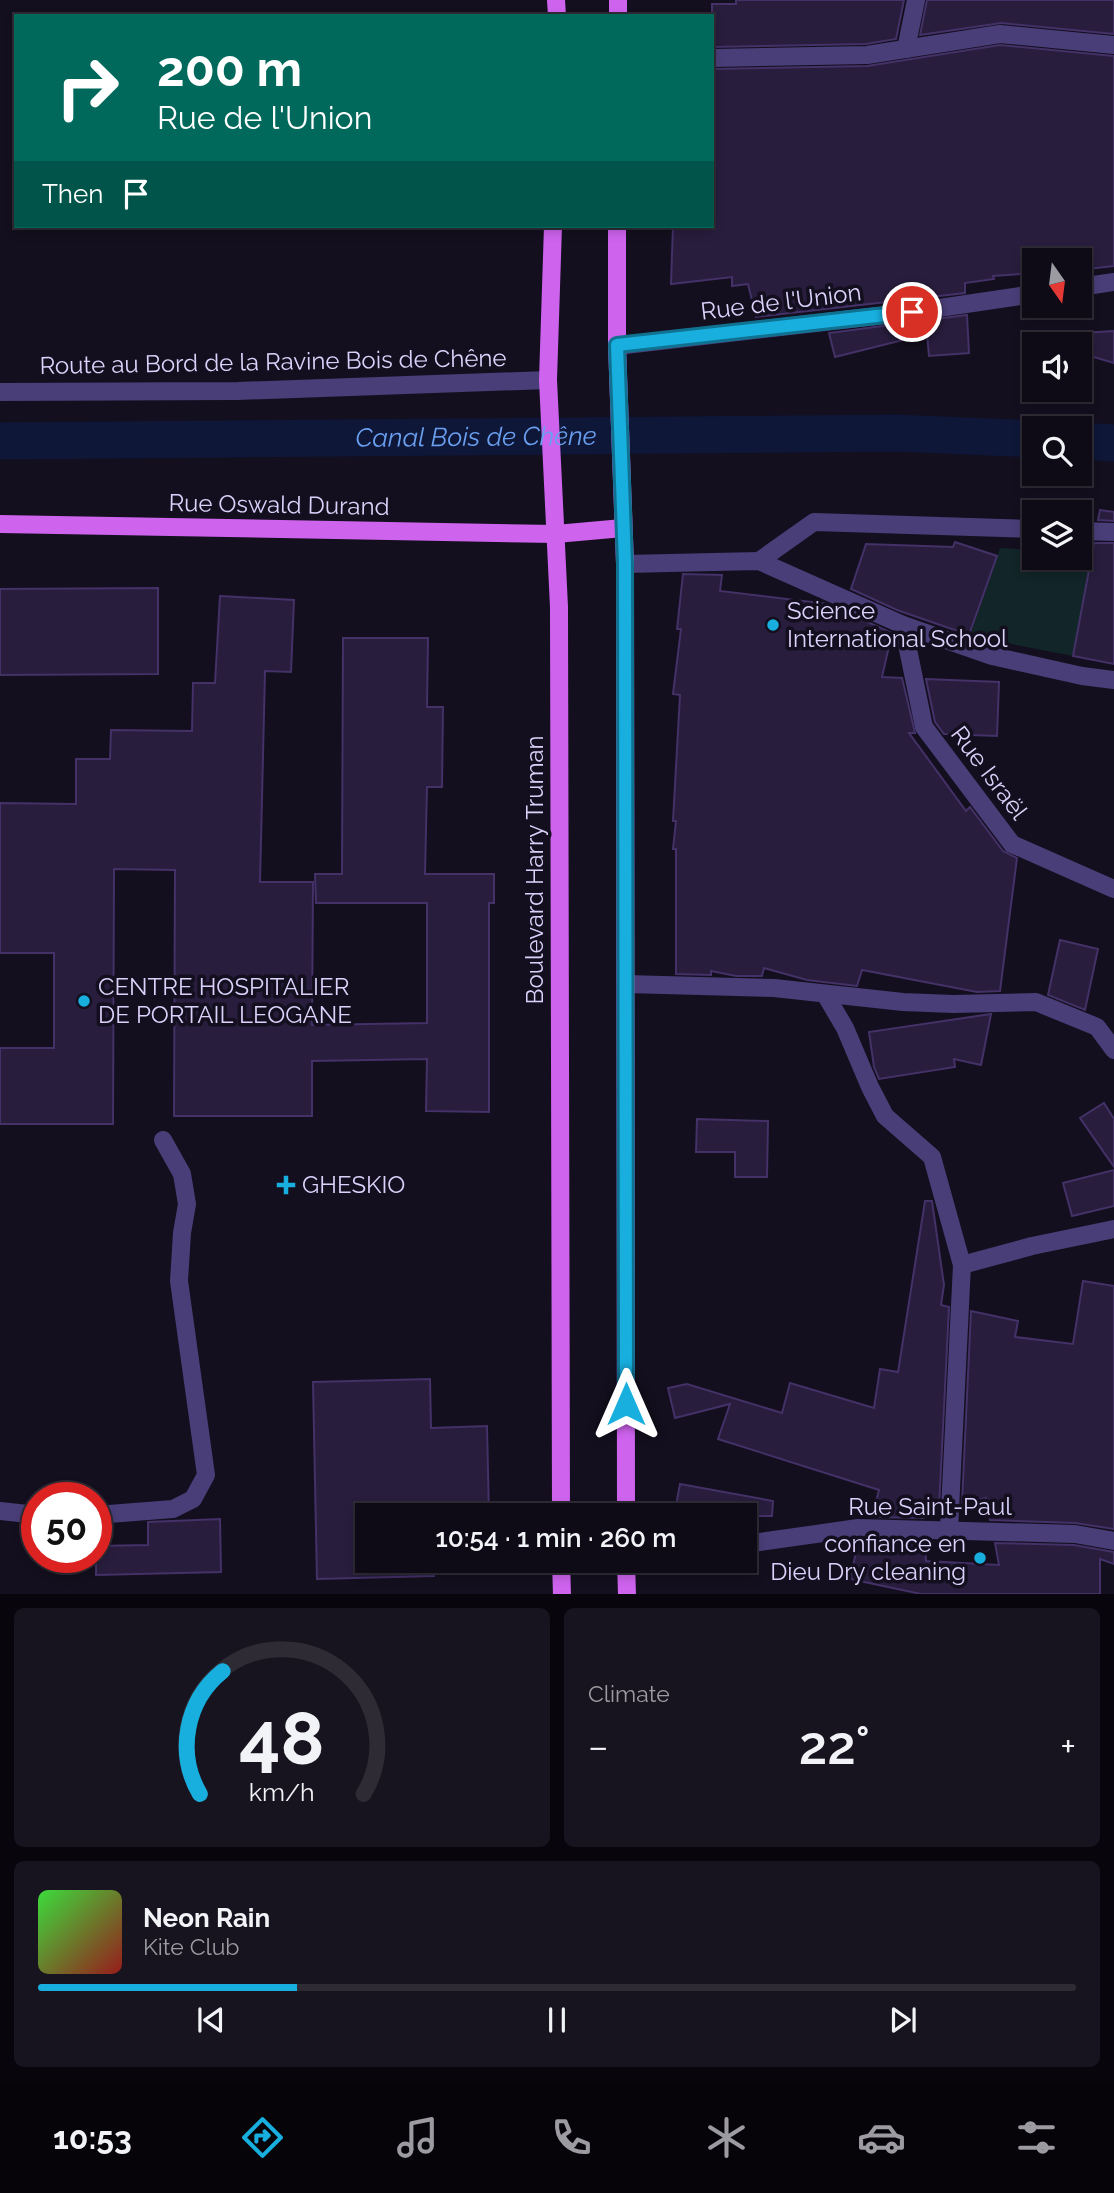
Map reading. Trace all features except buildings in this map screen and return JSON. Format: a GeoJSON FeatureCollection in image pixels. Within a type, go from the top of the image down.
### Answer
{"type":"FeatureCollection","features":[{"type":"Feature","properties":{"kind":"main road","name":"Boulevard Harry Truman"},"geometry":{"type":"LineString","coordinates":[[553,228],[548,412],[559,607],[561,1503]]}},
{"type":"Feature","properties":{"kind":"main road"},"geometry":{"type":"LineString","coordinates":[[617,228],[617,345],[625,564],[626,1503]]}},
{"type":"Feature","properties":{"kind":"main road","name":"Rue Oswald Durand"},"geometry":{"type":"LineString","coordinates":[[0,524],[624,528]]}},
{"type":"Feature","properties":{"kind":"main road"},"geometry":{"type":"LineString","coordinates":[[561,1573],[562,1594]]}},
{"type":"Feature","properties":{"kind":"main road"},"geometry":{"type":"LineString","coordinates":[[627,1594],[628,1573]]}},
{"type":"Feature","properties":{"kind":"street"},"geometry":{"type":"LineString","coordinates":[[906,49],[916,0]]}},
{"type":"Feature","properties":{"kind":"street"},"geometry":{"type":"LineString","coordinates":[[714,58],[867,55],[1000,34],[1114,45]]}},
{"type":"Feature","properties":{"kind":"street"},"geometry":{"type":"LineString","coordinates":[[1092,285],[1114,282]]}},
{"type":"Feature","properties":{"kind":"street","name":"Rue de l'Union"},"geometry":{"type":"LineString","coordinates":[[617,345],[912,312],[1022,295]]}},
{"type":"Feature","properties":{"kind":"street","name":"Route au Bord de la Ravine Bois de Chêne"},"geometry":{"type":"LineString","coordinates":[[0,392],[237,391],[548,380]]}},
{"type":"Feature","properties":{"kind":"street"},"geometry":{"type":"LineString","coordinates":[[759,561],[814,522],[1022,529]]}},
{"type":"Feature","properties":{"kind":"street"},"geometry":{"type":"LineString","coordinates":[[1092,531],[1114,532]]}},
{"type":"Feature","properties":{"kind":"street"},"geometry":{"type":"LineString","coordinates":[[625,564],[759,561],[903,625],[992,656],[1082,676],[1114,680]]}},
{"type":"Feature","properties":{"kind":"street","name":"Rue Israël"},"geometry":{"type":"LineString","coordinates":[[903,625],[924,727],[1012,844],[1114,889]]}},
{"type":"Feature","properties":{"kind":"street"},"geometry":{"type":"LineString","coordinates":[[625,984],[774,988],[953,1004],[1036,1002],[1097,1027],[1114,1050]]}},
{"type":"Feature","properties":{"kind":"street"},"geometry":{"type":"LineString","coordinates":[[825,994],[845,1028],[885,1116],[932,1157],[962,1265],[949,1530]]}},
{"type":"Feature","properties":{"kind":"street"},"geometry":{"type":"LineString","coordinates":[[112,1514],[173,1509],[193,1499],[206,1475],[179,1282],[187,1204],[182,1174],[163,1140]]}},
{"type":"Feature","properties":{"kind":"street"},"geometry":{"type":"LineString","coordinates":[[962,1265],[1031,1246],[1114,1229]]}},
{"type":"Feature","properties":{"kind":"street"},"geometry":{"type":"LineString","coordinates":[[0,1511],[21,1513]]}},
{"type":"Feature","properties":{"kind":"street","name":"Rue Saint-Paul"},"geometry":{"type":"LineString","coordinates":[[757,1542],[858,1528],[1075,1534],[1114,1541]]}},
{"type":"Feature","properties":{"kind":"green space"},"geometry":{"type":"Polygon","coordinates":[[[1000,548],[1022,549],[1022,570],[1089,570],[1073,656],[970,636],[1000,548]]]}},
{"type":"Feature","properties":{"kind":"waterway","name":"Canal Bois de Chêne"},"geometry":{"type":"LineString","coordinates":[[0,441],[896,433],[1022,438]]}},
{"type":"Feature","properties":{"kind":"waterway","name":"Canal Bois de Chêne"},"geometry":{"type":"LineString","coordinates":[[1092,442],[1114,443]]}},
{"type":"Feature","properties":{"kind":"place","name":"Science International School"},"geometry":{"type":"Point","coordinates":[773,625]}},
{"type":"Feature","properties":{"kind":"place","name":"CENTRE HOSPITALIER DE PORTAIL LEOGANE"},"geometry":{"type":"Point","coordinates":[84,1001]}},
{"type":"Feature","properties":{"kind":"place","name":"GHESKIO"},"geometry":{"type":"Point","coordinates":[286,1185]}},
{"type":"Feature","properties":{"kind":"place","name":"confiance en Dieu Dry cleaning"},"geometry":{"type":"Point","coordinates":[980,1558]}},
{"type":"Feature","properties":{"kind":"route"},"geometry":{"type":"LineString","coordinates":[[626,1404],[625,564],[617,345],[912,312]]}}]}
